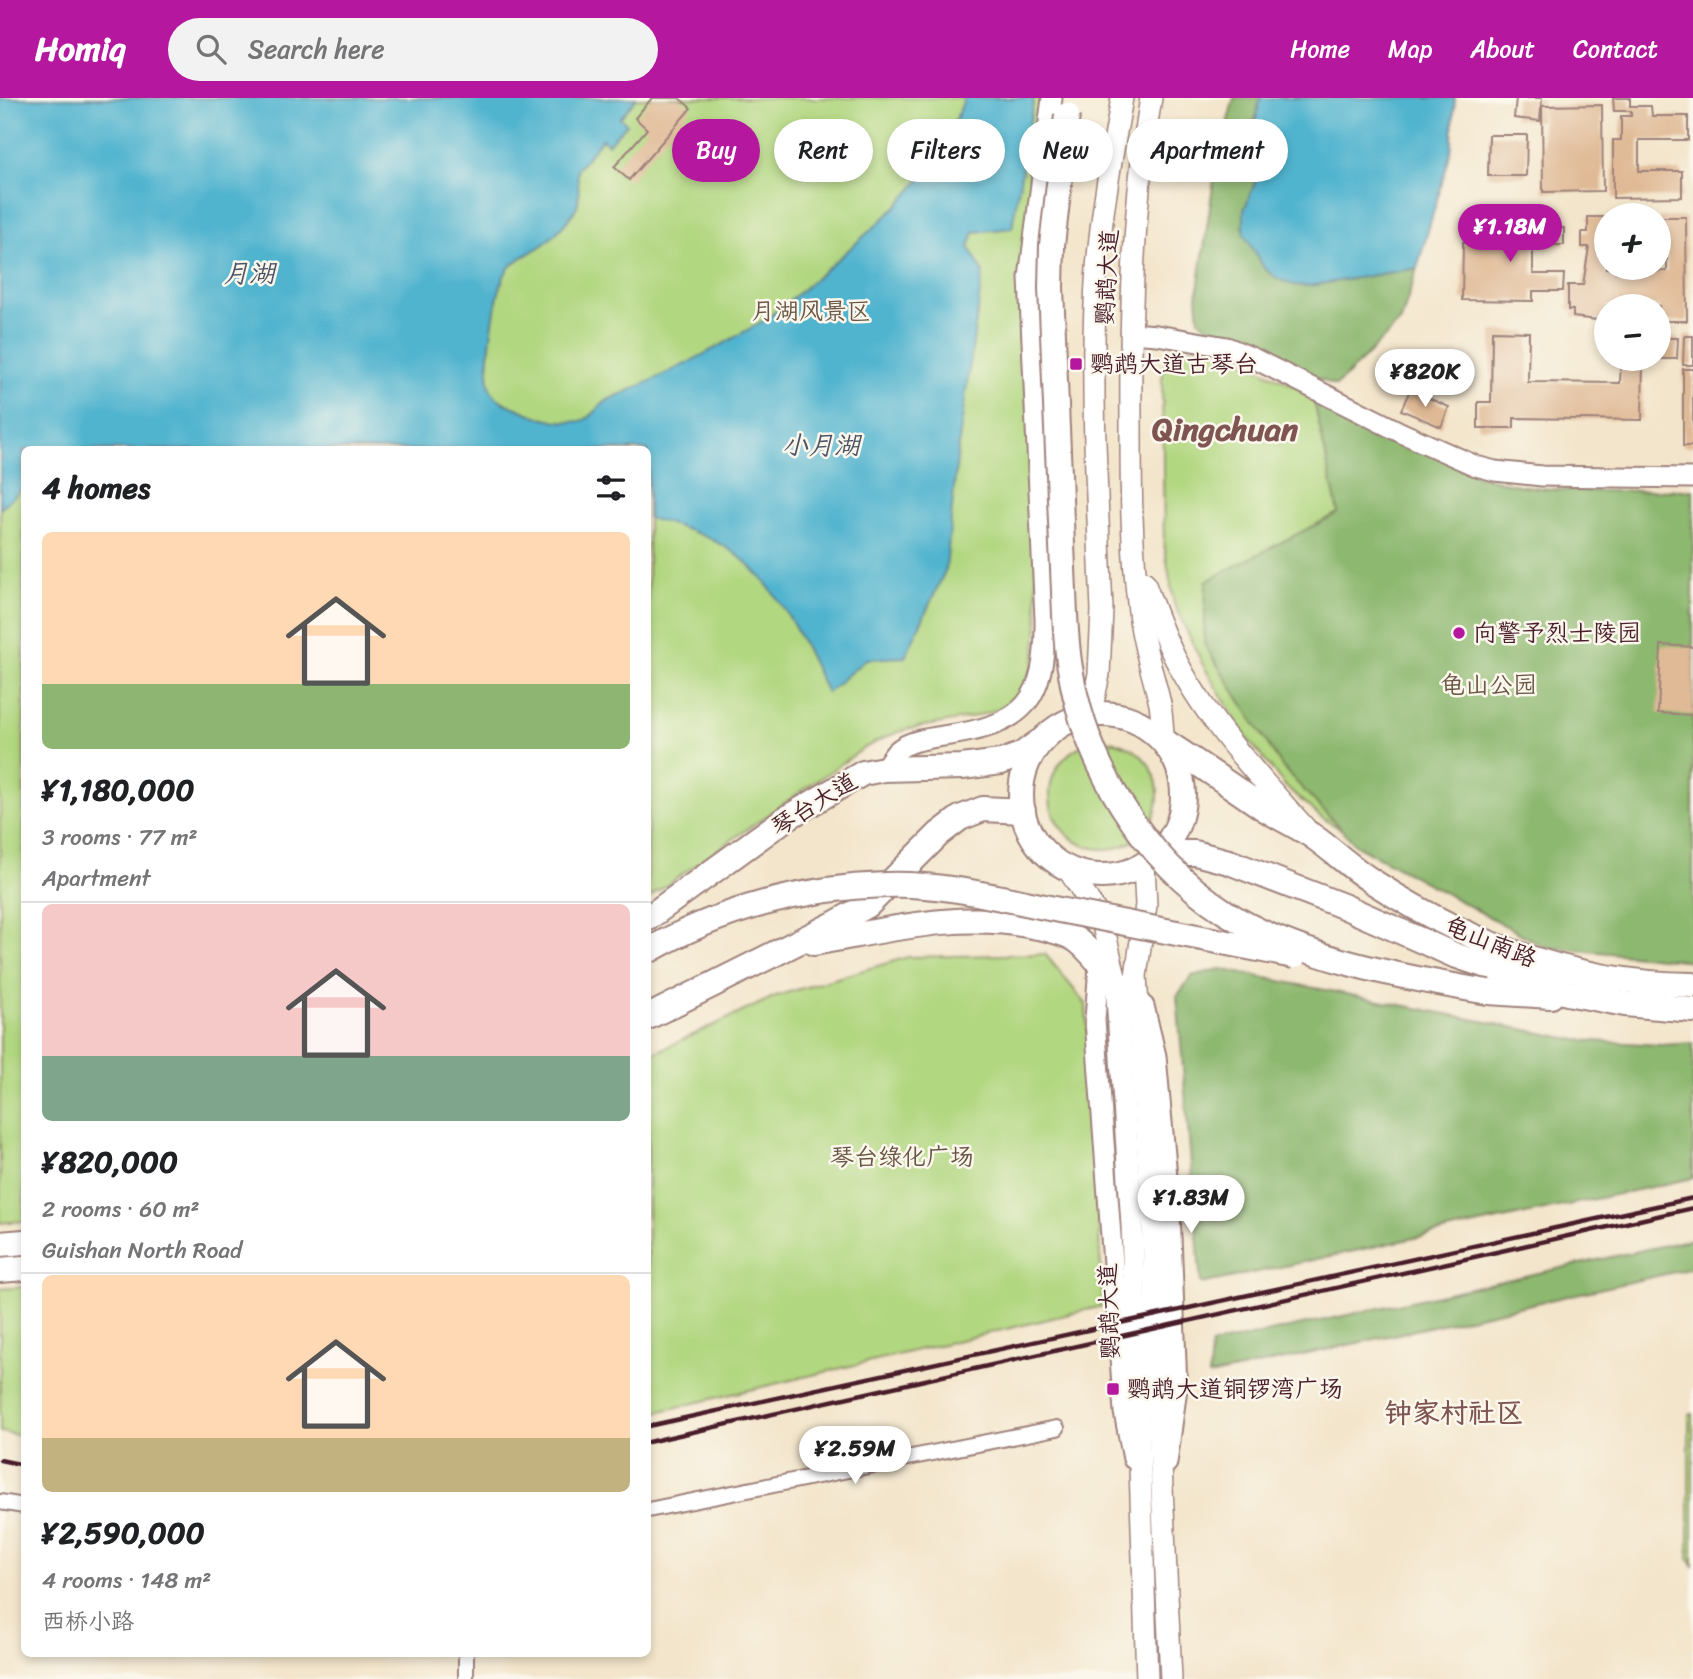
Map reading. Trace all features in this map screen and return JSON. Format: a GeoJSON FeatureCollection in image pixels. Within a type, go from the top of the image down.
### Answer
{"type":"FeatureCollection","features":[{"type":"Feature","properties":{"kind":"highway"},"geometry":{"type":"LineString","coordinates":[[1064,104],[1051,288],[1065,615],[1070,668],[1088,735],[1109,782],[1129,816],[1157,853],[1186,883],[1227,913],[1267,934],[1326,956],[1416,980]]}},
{"type":"Feature","properties":{"kind":"highway","name":"龟山南路"},"geometry":{"type":"LineString","coordinates":[[1076,718],[1099,714],[1123,716],[1145,726],[1268,810],[1312,836],[1372,881],[1426,914],[1472,937],[1545,964],[1589,975],[1626,981],[1693,985]]}},
{"type":"Feature","properties":{"kind":"highway","name":"琴台大道"},"geometry":{"type":"LineString","coordinates":[[651,916],[785,819],[863,773],[884,769],[962,767],[1001,762],[1021,755],[1058,727],[1076,718]]}},
{"type":"Feature","properties":{"kind":"highway"},"geometry":{"type":"LineString","coordinates":[[1042,740],[1028,762],[1021,788],[1023,814],[1029,831],[1052,859],[1068,869],[1087,875],[1106,876],[1126,873],[1152,859],[1174,834],[1183,810],[1184,786],[1177,762],[1164,741]]}},
{"type":"Feature","properties":{"kind":"highway"},"geometry":{"type":"LineString","coordinates":[[651,1015],[868,905],[939,834],[960,818],[983,808],[1023,811],[1023,814]]}},
{"type":"Feature","properties":{"kind":"highway"},"geometry":{"type":"LineString","coordinates":[[1152,859],[1195,853],[1229,862],[1343,906],[1454,955],[1590,998]]}},
{"type":"Feature","properties":{"kind":"highway"},"geometry":{"type":"LineString","coordinates":[[651,950],[708,922],[745,910],[819,891],[889,885],[934,888],[1003,899],[1488,992],[1590,998],[1693,1010]]}},
{"type":"Feature","properties":{"kind":"highway"},"geometry":{"type":"LineString","coordinates":[[782,949],[898,927],[945,921],[983,920],[1023,923],[1055,930],[1078,941],[1117,974]]}},
{"type":"Feature","properties":{"kind":"highway"},"geometry":{"type":"LineString","coordinates":[[0,1244],[21,1241]]}},
{"type":"Feature","properties":{"kind":"highway"},"geometry":{"type":"LineString","coordinates":[[0,1270],[21,1268]]}},
{"type":"Feature","properties":{"kind":"main road","name":"鹦鹉大道"},"geometry":{"type":"LineString","coordinates":[[1076,718],[1094,698],[1099,674],[1102,610],[1093,396],[1095,303],[1104,208],[1122,98]]}},
{"type":"Feature","properties":{"kind":"main road","name":"鹦鹉大道"},"geometry":{"type":"LineString","coordinates":[[1132,543],[1131,333],[1139,192],[1151,98]]}},
{"type":"Feature","properties":{"kind":"main road"},"geometry":{"type":"LineString","coordinates":[[884,769],[898,750],[907,745],[932,737],[989,728],[1004,721],[1035,692],[1041,676],[1045,653],[1045,619],[1029,278],[1064,104]]}},
{"type":"Feature","properties":{"kind":"main road"},"geometry":{"type":"LineString","coordinates":[[1131,333],[1227,347],[1402,433],[1476,466],[1495,471],[1542,476],[1693,478]]}},
{"type":"Feature","properties":{"kind":"main road"},"geometry":{"type":"LineString","coordinates":[[1132,543],[1139,615],[1160,705],[1164,741]]}},
{"type":"Feature","properties":{"kind":"main road"},"geometry":{"type":"LineString","coordinates":[[1132,543],[1157,620],[1177,663],[1214,719],[1257,775],[1312,836]]}},
{"type":"Feature","properties":{"kind":"main road","name":"鹦鹉大道"},"geometry":{"type":"LineString","coordinates":[[1117,974],[1146,905],[1152,859]]}},
{"type":"Feature","properties":{"kind":"main road","name":"鹦鹉大道"},"geometry":{"type":"LineString","coordinates":[[1068,869],[1102,921],[1117,974],[1152,1500],[1171,1679]]}},
{"type":"Feature","properties":{"kind":"main road"},"geometry":{"type":"LineString","coordinates":[[1117,974],[1156,1056],[1170,1210],[1177,1388],[1152,1500]]}},
{"type":"Feature","properties":{"kind":"main road","name":"鹦鹉大道"},"geometry":{"type":"LineString","coordinates":[[1147,1679],[1152,1500]]}},
{"type":"Feature","properties":{"kind":"street"},"geometry":{"type":"LineString","coordinates":[[651,1509],[1057,1428]]}},
{"type":"Feature","properties":{"kind":"street"},"geometry":{"type":"LineString","coordinates":[[0,1502],[21,1506]]}},
{"type":"Feature","properties":{"kind":"street"},"geometry":{"type":"LineString","coordinates":[[466,1657],[466,1679]]}},
{"type":"Feature","properties":{"kind":"green space","name":"月湖风景区"},"geometry":{"type":"Polygon","coordinates":[[[0,98],[1046,98],[1043,119],[1019,119],[1019,182],[1035,182],[1025,263],[1038,625],[1036,649],[1028,681],[1015,698],[1003,706],[972,717],[903,731],[864,748],[651,896],[651,446],[21,446],[21,1221],[0,1223],[0,98]]]}},
{"type":"Feature","properties":{"kind":"green space"},"geometry":{"type":"Polygon","coordinates":[[[1234,98],[1260,98],[1255,119],[1228,119],[1234,98]]]}},
{"type":"Feature","properties":{"kind":"green space"},"geometry":{"type":"Polygon","coordinates":[[[1214,182],[1256,182],[1245,210],[1243,227],[1308,286],[1417,268],[1401,321],[1336,386],[1219,334],[1199,320],[1197,297],[1214,182]]]}},
{"type":"Feature","properties":{"kind":"green space","name":"龟山公园"},"geometry":{"type":"Polygon","coordinates":[[[1200,347],[1233,356],[1479,476],[1505,483],[1558,490],[1693,490],[1387,858],[1321,817],[1287,788],[1246,737],[1203,665],[1174,604],[1164,543],[1162,378],[1165,363],[1174,351],[1200,347]]]}},
{"type":"Feature","properties":{"kind":"green space","name":"龟山公园"},"geometry":{"type":"Polygon","coordinates":[[[1313,396],[1479,476],[1505,483],[1558,490],[1693,490],[1693,961],[1545,947],[1356,845],[1283,768],[1204,644],[1206,581],[1338,513],[1313,396]]]}},
{"type":"Feature","properties":{"kind":"green space"},"geometry":{"type":"Polygon","coordinates":[[[1104,741],[1125,745],[1142,757],[1154,774],[1158,795],[1154,816],[1142,833],[1125,845],[1104,849],[1083,845],[1066,833],[1054,816],[1050,795],[1054,774],[1066,757],[1083,745],[1104,741]]]}},
{"type":"Feature","properties":{"kind":"green space","name":"琴台绿化广场"},"geometry":{"type":"Polygon","coordinates":[[[1045,954],[1086,1004],[1103,1306],[651,1413],[651,1055],[776,996],[908,957],[1045,954]]]}},
{"type":"Feature","properties":{"kind":"green space"},"geometry":{"type":"Polygon","coordinates":[[[1220,969],[1577,1040],[1661,1045],[1693,1043],[1693,1178],[1201,1284],[1177,996],[1192,976],[1220,969]]]}},
{"type":"Feature","properties":{"kind":"green space"},"geometry":{"type":"Polygon","coordinates":[[[1693,1239],[1693,1268],[1209,1376],[1211,1345],[1693,1239]]]}},
{"type":"Feature","properties":{"kind":"green space"},"geometry":{"type":"Polygon","coordinates":[[[21,1287],[21,1436],[0,1432],[0,1289],[21,1287]]]}},
{"type":"Feature","properties":{"kind":"green space"},"geometry":{"type":"Polygon","coordinates":[[[1693,1414],[1693,1565],[1689,1558],[1689,1415],[1693,1414]]]}},
{"type":"Feature","properties":{"kind":"water","name":"月湖"},"geometry":{"type":"Polygon","coordinates":[[[0,98],[637,98],[620,118],[627,124],[608,144],[602,139],[577,169],[578,202],[570,217],[549,240],[508,269],[495,309],[489,364],[492,392],[502,402],[534,415],[549,420],[573,422],[586,419],[610,399],[668,373],[761,322],[884,219],[918,182],[1005,182],[1005,119],[956,119],[964,98],[1034,98],[1030,119],[1019,119],[1020,182],[1012,228],[974,232],[969,247],[983,272],[958,448],[946,569],[905,657],[866,659],[827,693],[781,603],[756,572],[720,544],[697,533],[651,519],[651,446],[21,446],[21,490],[0,509],[0,98]]]}},
{"type":"Feature","properties":{"kind":"water"},"geometry":{"type":"Polygon","coordinates":[[[1260,98],[1455,98],[1451,152],[1417,268],[1308,286],[1294,285],[1276,278],[1264,268],[1244,234],[1244,210],[1255,182],[1288,182],[1288,119],[1256,119],[1260,98]]]}},
{"type":"Feature","properties":{"kind":"building"},"geometry":{"type":"Polygon","coordinates":[[[652,98],[679,98],[691,108],[682,119],[672,119],[672,130],[629,180],[614,167],[647,129],[635,118],[652,98]]]}},
{"type":"Feature","properties":{"kind":"building"},"geometry":{"type":"Polygon","coordinates":[[[1516,98],[1542,98],[1540,121],[1514,118],[1516,98]]]}},
{"type":"Feature","properties":{"kind":"building"},"geometry":{"type":"Polygon","coordinates":[[[1613,98],[1630,98],[1630,106],[1651,106],[1652,116],[1688,116],[1688,140],[1639,140],[1639,171],[1682,171],[1682,197],[1613,198],[1613,140],[1621,140],[1621,116],[1631,116],[1631,111],[1614,111],[1613,98]]]}},
{"type":"Feature","properties":{"kind":"building"},"geometry":{"type":"Polygon","coordinates":[[[1602,105],[1603,191],[1543,192],[1542,106],[1602,105]]]}},
{"type":"Feature","properties":{"kind":"building"},"geometry":{"type":"Polygon","coordinates":[[[1489,135],[1527,135],[1526,176],[1488,176],[1489,135]]]}},
{"type":"Feature","properties":{"kind":"building"},"geometry":{"type":"Polygon","coordinates":[[[1510,211],[1534,211],[1534,228],[1564,228],[1564,245],[1533,245],[1533,274],[1564,274],[1563,291],[1533,291],[1533,301],[1462,300],[1463,242],[1510,242],[1510,211]]]}},
{"type":"Feature","properties":{"kind":"building"},"geometry":{"type":"Polygon","coordinates":[[[1588,217],[1594,217],[1594,280],[1671,280],[1671,217],[1686,217],[1687,321],[1671,321],[1671,294],[1594,294],[1594,320],[1573,317],[1573,310],[1568,310],[1568,285],[1583,285],[1589,247],[1582,247],[1582,232],[1588,232],[1588,217]]]}},
{"type":"Feature","properties":{"kind":"building"},"geometry":{"type":"Polygon","coordinates":[[[1492,331],[1529,332],[1528,382],[1620,383],[1620,371],[1643,371],[1642,420],[1514,418],[1514,428],[1478,428],[1478,402],[1491,402],[1492,331]]]}},
{"type":"Feature","properties":{"kind":"building"},"geometry":{"type":"Polygon","coordinates":[[[1684,336],[1693,336],[1693,365],[1683,365],[1684,336]]]}},
{"type":"Feature","properties":{"kind":"building"},"geometry":{"type":"Polygon","coordinates":[[[1671,338],[1678,338],[1677,359],[1671,359],[1671,338]]]}},
{"type":"Feature","properties":{"kind":"building"},"geometry":{"type":"Polygon","coordinates":[[[1683,369],[1693,369],[1693,446],[1683,446],[1683,369]]]}},
{"type":"Feature","properties":{"kind":"building"},"geometry":{"type":"Polygon","coordinates":[[[1410,390],[1449,407],[1441,427],[1401,410],[1410,390]]]}},
{"type":"Feature","properties":{"kind":"building"},"geometry":{"type":"Polygon","coordinates":[[[1661,645],[1693,647],[1693,715],[1658,713],[1661,645]]]}},
{"type":"Feature","properties":{"kind":"railway"},"geometry":{"type":"LineString","coordinates":[[651,1425],[1693,1198]]}},
{"type":"Feature","properties":{"kind":"railway"},"geometry":{"type":"LineString","coordinates":[[651,1441],[1693,1208]]}},
{"type":"Feature","properties":{"kind":"railway"},"geometry":{"type":"LineString","coordinates":[[0,1460],[21,1464]]}},
{"type":"Feature","properties":{"kind":"place","name":"鹦鹉大道古琴台"},"geometry":{"type":"Point","coordinates":[1076,364]}},
{"type":"Feature","properties":{"kind":"place","name":"向警予烈士陵园"},"geometry":{"type":"Point","coordinates":[1459,633]}},
{"type":"Feature","properties":{"kind":"place","name":"鹦鹉大道铜锣湾广场"},"geometry":{"type":"Point","coordinates":[1113,1389]}},
{"type":"Feature","properties":{"kind":"district","name":"Qingchuan"},"geometry":{"type":"Point","coordinates":[1225,429]}},
{"type":"Feature","properties":{"kind":"district","name":"钟家村社区"},"geometry":{"type":"Point","coordinates":[1454,1412]}},
{"type":"Feature","properties":{"kind":"water label","name":"小月湖"},"geometry":{"type":"Point","coordinates":[821,445]}}]}
